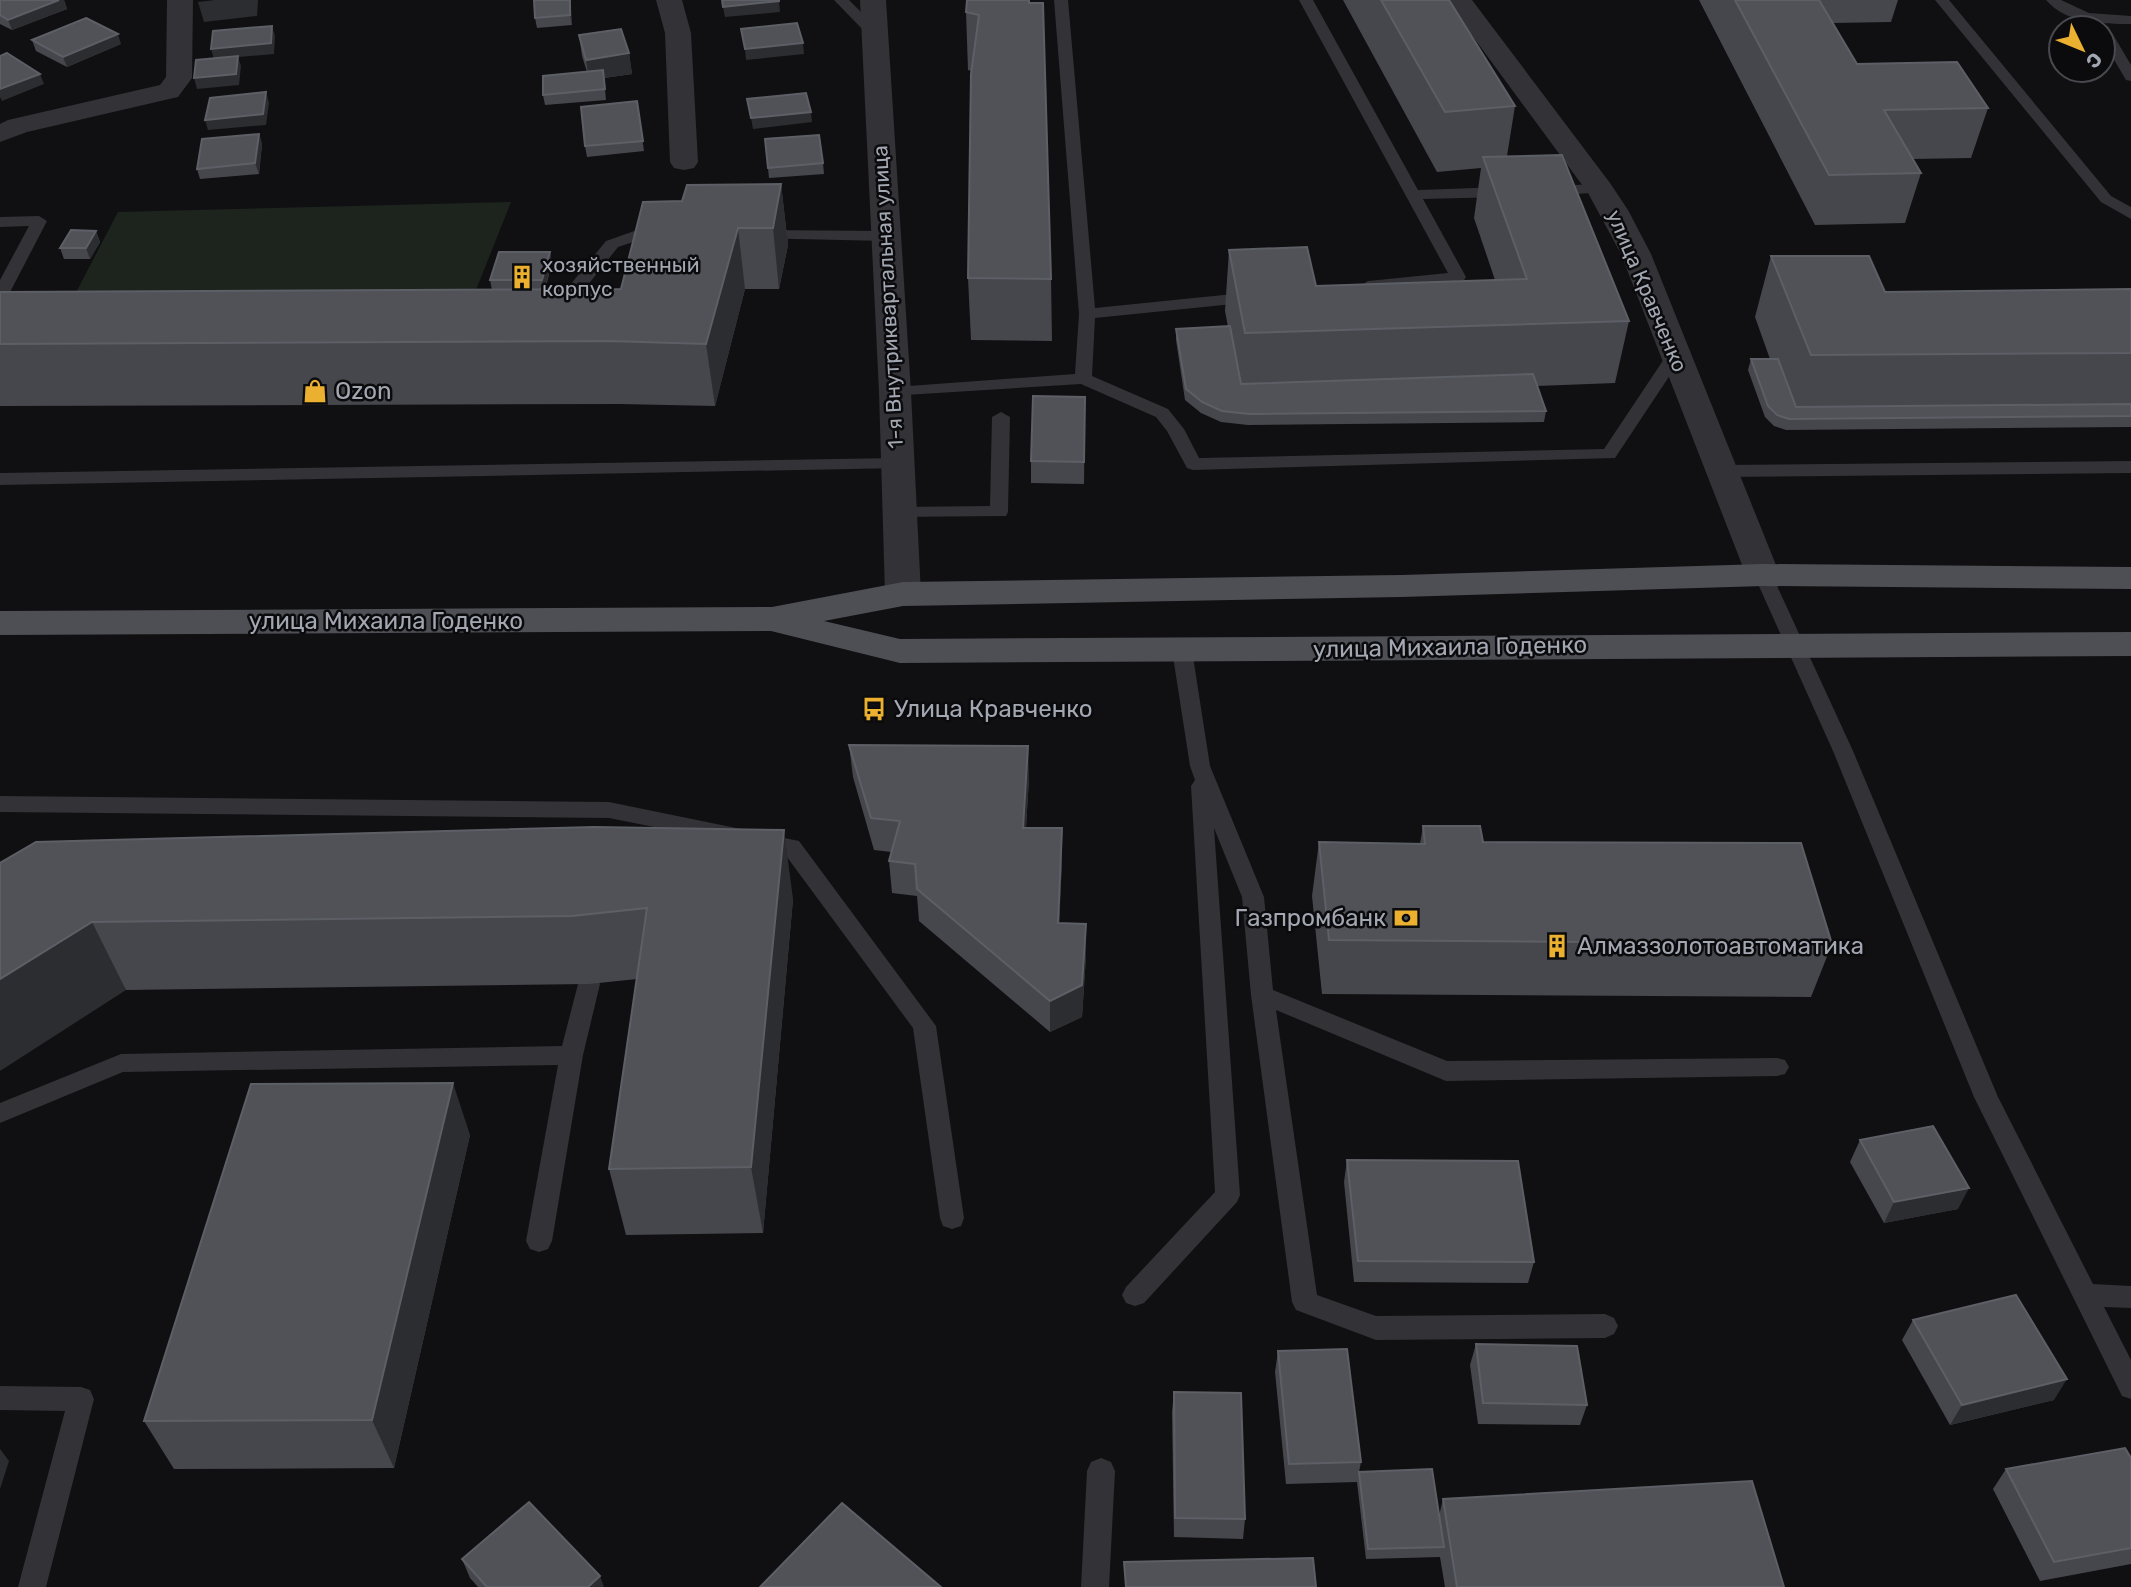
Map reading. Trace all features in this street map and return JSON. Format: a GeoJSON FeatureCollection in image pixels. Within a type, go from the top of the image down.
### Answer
{"type":"FeatureCollection","features":[{"type":"Feature","properties":{"kind":"main road","name":"улица Михаила Годенко"},"geometry":{"type":"LineString","coordinates":[[0,623],[772,620],[902,594],[1401,586],[1763,575],[2131,578]]}},
{"type":"Feature","properties":{"kind":"main road","name":"улица Михаила Годенко"},"geometry":{"type":"LineString","coordinates":[[772,620],[900,652],[1796,644],[2131,644]]}},
{"type":"Feature","properties":{"kind":"street"},"geometry":{"type":"LineString","coordinates":[[0,134],[19,125],[169,91],[179,78],[180,0]]}},
{"type":"Feature","properties":{"kind":"street"},"geometry":{"type":"LineString","coordinates":[[669,0],[678,33],[684,162]]}},
{"type":"Feature","properties":{"kind":"street","name":"1-я Внутриквартальная улица"},"geometry":{"type":"LineString","coordinates":[[873,0],[895,393],[902,594]]}},
{"type":"Feature","properties":{"kind":"street","name":"улица Кравченко"},"geometry":{"type":"LineString","coordinates":[[1459,0],[1614,209],[1636,254],[1763,575]]}},
{"type":"Feature","properties":{"kind":"lane"},"geometry":{"type":"LineString","coordinates":[[841,0],[874,33]]}},
{"type":"Feature","properties":{"kind":"lane"},"geometry":{"type":"LineString","coordinates":[[1061,0],[1087,314],[1083,379]]}},
{"type":"Feature","properties":{"kind":"lane"},"geometry":{"type":"LineString","coordinates":[[1306,0],[1458,277],[1348,288]]}},
{"type":"Feature","properties":{"kind":"lane"},"geometry":{"type":"LineString","coordinates":[[1942,0],[2106,199],[2131,214]]}},
{"type":"Feature","properties":{"kind":"lane"},"geometry":{"type":"LineString","coordinates":[[2053,0],[2061,8],[2074,14]]}},
{"type":"Feature","properties":{"kind":"lane"},"geometry":{"type":"LineString","coordinates":[[2117,53],[2131,77]]}},
{"type":"Feature","properties":{"kind":"lane"},"geometry":{"type":"LineString","coordinates":[[1413,195],[1600,189]]}},
{"type":"Feature","properties":{"kind":"lane"},"geometry":{"type":"LineString","coordinates":[[0,222],[39,221],[0,296]]}},
{"type":"Feature","properties":{"kind":"lane"},"geometry":{"type":"LineString","coordinates":[[549,322],[612,244],[640,234],[681,234]]}},
{"type":"Feature","properties":{"kind":"lane"},"geometry":{"type":"LineString","coordinates":[[736,234],[886,236]]}},
{"type":"Feature","properties":{"kind":"lane"},"geometry":{"type":"LineString","coordinates":[[1087,314],[1266,296]]}},
{"type":"Feature","properties":{"kind":"lane"},"geometry":{"type":"LineString","coordinates":[[895,393],[1083,379],[1162,413],[1175,429],[1193,464],[1609,454],[1676,354]]}},
{"type":"Feature","properties":{"kind":"lane"},"geometry":{"type":"LineString","coordinates":[[898,513],[999,512],[1001,417]]}},
{"type":"Feature","properties":{"kind":"lane"},"geometry":{"type":"LineString","coordinates":[[0,479],[896,464]]}},
{"type":"Feature","properties":{"kind":"lane"},"geometry":{"type":"LineString","coordinates":[[1721,471],[2131,467]]}},
{"type":"Feature","properties":{"kind":"lane"},"geometry":{"type":"LineString","coordinates":[[1763,575],[1796,644],[1986,1097],[2131,1387]]}},
{"type":"Feature","properties":{"kind":"lane"},"geometry":{"type":"LineString","coordinates":[[1135,1295],[1228,1195],[1200,766],[1182,650]]}},
{"type":"Feature","properties":{"kind":"lane"},"geometry":{"type":"LineString","coordinates":[[1200,766],[1253,897],[1262,995],[1305,1302],[1376,1328],[1605,1326]]}},
{"type":"Feature","properties":{"kind":"lane"},"geometry":{"type":"LineString","coordinates":[[0,804],[609,810],[791,847],[924,1026],[952,1218]]}},
{"type":"Feature","properties":{"kind":"lane"},"geometry":{"type":"LineString","coordinates":[[609,810],[609,834]]}},
{"type":"Feature","properties":{"kind":"lane"},"geometry":{"type":"LineString","coordinates":[[539,1241],[571,1055],[589,984]]}},
{"type":"Feature","properties":{"kind":"lane"},"geometry":{"type":"LineString","coordinates":[[1262,995],[1446,1071],[1777,1067]]}},
{"type":"Feature","properties":{"kind":"lane"},"geometry":{"type":"LineString","coordinates":[[0,1113],[121,1063],[571,1055]]}},
{"type":"Feature","properties":{"kind":"lane"},"geometry":{"type":"LineString","coordinates":[[2083,1295],[2131,1297]]}},
{"type":"Feature","properties":{"kind":"lane"},"geometry":{"type":"LineString","coordinates":[[0,1398],[81,1399],[32,1587]]}},
{"type":"Feature","properties":{"kind":"lane"},"geometry":{"type":"LineString","coordinates":[[1096,1587],[1101,1471]]}},
{"type":"Feature","properties":{"kind":"shaded area"},"geometry":{"type":"Polygon","coordinates":[[[511,202],[476,290],[70,304],[118,212],[511,202]]]}},
{"type":"Feature","properties":{"kind":"building"},"geometry":{"type":"Polygon","coordinates":[[[2,0],[59,0],[8,20],[0,15],[2,0]]]}},
{"type":"Feature","properties":{"kind":"building"},"geometry":{"type":"Polygon","coordinates":[[[534,0],[570,0],[570,15],[535,18],[534,0]]]}},
{"type":"Feature","properties":{"kind":"building"},"geometry":{"type":"Polygon","coordinates":[[[722,0],[779,0],[779,1],[723,7],[722,0]]]}},
{"type":"Feature","properties":{"kind":"building"},"geometry":{"type":"Polygon","coordinates":[[[967,0],[1029,0],[1029,3],[1043,3],[1051,279],[968,278],[971,74],[979,15],[966,12],[967,0]]]}},
{"type":"Feature","properties":{"kind":"building"},"geometry":{"type":"Polygon","coordinates":[[[1381,0],[1449,0],[1515,106],[1445,112],[1381,0]]]}},
{"type":"Feature","properties":{"kind":"building"},"geometry":{"type":"Polygon","coordinates":[[[1735,0],[1819,0],[1857,64],[1957,62],[1988,108],[1884,110],[1921,173],[1829,175],[1735,0]]]}},
{"type":"Feature","properties":{"kind":"building"},"geometry":{"type":"Polygon","coordinates":[[[86,18],[118,34],[63,57],[32,40],[86,18]]]}},
{"type":"Feature","properties":{"kind":"building"},"geometry":{"type":"Polygon","coordinates":[[[797,23],[803,43],[745,49],[741,29],[797,23]]]}},
{"type":"Feature","properties":{"kind":"building"},"geometry":{"type":"Polygon","coordinates":[[[272,26],[271,43],[211,49],[213,31],[272,26]]]}},
{"type":"Feature","properties":{"kind":"building"},"geometry":{"type":"Polygon","coordinates":[[[621,29],[629,53],[586,60],[579,35],[621,29]]]}},
{"type":"Feature","properties":{"kind":"building"},"geometry":{"type":"Polygon","coordinates":[[[7,53],[40,74],[0,89],[0,56],[7,53]]]}},
{"type":"Feature","properties":{"kind":"building"},"geometry":{"type":"Polygon","coordinates":[[[238,56],[236,74],[194,78],[196,60],[238,56]]]}},
{"type":"Feature","properties":{"kind":"building"},"geometry":{"type":"Polygon","coordinates":[[[603,70],[605,89],[543,95],[543,76],[603,70]]]}},
{"type":"Feature","properties":{"kind":"building"},"geometry":{"type":"Polygon","coordinates":[[[266,92],[263,114],[205,120],[210,98],[266,92]]]}},
{"type":"Feature","properties":{"kind":"building"},"geometry":{"type":"Polygon","coordinates":[[[806,93],[811,112],[751,118],[747,99],[806,93]]]}},
{"type":"Feature","properties":{"kind":"building"},"geometry":{"type":"Polygon","coordinates":[[[637,101],[643,141],[585,146],[581,107],[637,101]]]}},
{"type":"Feature","properties":{"kind":"building"},"geometry":{"type":"Polygon","coordinates":[[[259,134],[255,163],[197,169],[202,139],[259,134]]]}},
{"type":"Feature","properties":{"kind":"building"},"geometry":{"type":"Polygon","coordinates":[[[819,135],[823,163],[768,168],[765,139],[819,135]]]}},
{"type":"Feature","properties":{"kind":"building"},"geometry":{"type":"Polygon","coordinates":[[[1562,155],[1629,321],[1245,333],[1229,250],[1307,247],[1316,286],[1527,279],[1483,157],[1562,155]]]}},
{"type":"Feature","properties":{"kind":"building"},"geometry":{"type":"Polygon","coordinates":[[[781,184],[773,228],[738,228],[706,344],[609,341],[0,344],[0,292],[621,289],[643,202],[682,201],[687,185],[781,184]]]}},
{"type":"Feature","properties":{"kind":"building"},"geometry":{"type":"Polygon","coordinates":[[[71,230],[96,231],[86,248],[60,248],[71,230]]]}},
{"type":"Feature","properties":{"kind":"building"},"geometry":{"type":"Polygon","coordinates":[[[499,252],[550,252],[542,280],[490,280],[499,252]]]}},
{"type":"Feature","properties":{"kind":"building"},"geometry":{"type":"Polygon","coordinates":[[[1771,256],[1869,256],[1885,292],[2131,289],[2131,353],[1811,355],[1771,256]]]}},
{"type":"Feature","properties":{"kind":"building"},"geometry":{"type":"Polygon","coordinates":[[[1230,326],[1241,384],[1533,374],[1546,411],[1249,414],[1222,411],[1202,402],[1186,389],[1176,329],[1230,326]]]}},
{"type":"Feature","properties":{"kind":"building"},"geometry":{"type":"Polygon","coordinates":[[[1751,359],[1778,359],[1796,407],[2131,404],[2131,416],[1789,419],[1777,415],[1768,406],[1751,359]]]}},
{"type":"Feature","properties":{"kind":"building"},"geometry":{"type":"Polygon","coordinates":[[[1033,396],[1085,397],[1084,462],[1031,461],[1033,396]]]}},
{"type":"Feature","properties":{"kind":"building"},"geometry":{"type":"Polygon","coordinates":[[[849,745],[1028,746],[1023,828],[1062,828],[1058,923],[1086,924],[1082,985],[1050,1001],[917,889],[915,864],[889,861],[900,821],[871,818],[849,745]]]}},
{"type":"Feature","properties":{"kind":"building"},"geometry":{"type":"Polygon","coordinates":[[[1423,826],[1480,826],[1483,842],[1801,843],[1832,944],[1329,940],[1319,842],[1425,844],[1423,826]]]}},
{"type":"Feature","properties":{"kind":"building"},"geometry":{"type":"Polygon","coordinates":[[[594,827],[784,830],[751,1167],[609,1169],[647,908],[572,916],[92,922],[0,979],[0,863],[36,842],[594,827]]]}},
{"type":"Feature","properties":{"kind":"building"},"geometry":{"type":"Polygon","coordinates":[[[453,1083],[372,1420],[144,1421],[251,1084],[453,1083]]]}},
{"type":"Feature","properties":{"kind":"building"},"geometry":{"type":"Polygon","coordinates":[[[1933,1126],[1969,1188],[1894,1202],[1860,1140],[1933,1126]]]}},
{"type":"Feature","properties":{"kind":"building"},"geometry":{"type":"Polygon","coordinates":[[[1347,1160],[1518,1161],[1534,1262],[1358,1261],[1347,1160]]]}},
{"type":"Feature","properties":{"kind":"building"},"geometry":{"type":"Polygon","coordinates":[[[2016,1295],[2067,1379],[1962,1405],[1913,1320],[2016,1295]]]}},
{"type":"Feature","properties":{"kind":"building"},"geometry":{"type":"Polygon","coordinates":[[[1476,1344],[1577,1346],[1587,1405],[1483,1403],[1476,1344]]]}},
{"type":"Feature","properties":{"kind":"building"},"geometry":{"type":"Polygon","coordinates":[[[1347,1349],[1361,1462],[1289,1464],[1278,1351],[1347,1349]]]}},
{"type":"Feature","properties":{"kind":"building"},"geometry":{"type":"Polygon","coordinates":[[[1174,1392],[1241,1393],[1245,1519],[1175,1518],[1174,1392]]]}},
{"type":"Feature","properties":{"kind":"building"},"geometry":{"type":"Polygon","coordinates":[[[2125,1448],[2131,1458],[2131,1548],[2054,1562],[2006,1469],[2125,1448]]]}},
{"type":"Feature","properties":{"kind":"building"},"geometry":{"type":"Polygon","coordinates":[[[1432,1469],[1444,1547],[1368,1549],[1359,1472],[1432,1469]]]}},
{"type":"Feature","properties":{"kind":"building"},"geometry":{"type":"Polygon","coordinates":[[[1752,1481],[1784,1587],[1457,1587],[1443,1499],[1752,1481]]]}},
{"type":"Feature","properties":{"kind":"building"},"geometry":{"type":"Polygon","coordinates":[[[529,1502],[600,1576],[588,1587],[487,1587],[462,1559],[529,1502]]]}},
{"type":"Feature","properties":{"kind":"building"},"geometry":{"type":"Polygon","coordinates":[[[842,1503],[941,1587],[760,1587],[842,1503]]]}},
{"type":"Feature","properties":{"kind":"building"},"geometry":{"type":"Polygon","coordinates":[[[1313,1558],[1316,1587],[1126,1587],[1124,1562],[1313,1558]]]}},
{"type":"Feature","properties":{"kind":"place","name":"хозяйственный корпус"},"geometry":{"type":"Point","coordinates":[522,277]}},
{"type":"Feature","properties":{"kind":"place","name":"Ozon"},"geometry":{"type":"Point","coordinates":[315,391]}},
{"type":"Feature","properties":{"kind":"place","name":"Улица Кравченко"},"geometry":{"type":"Point","coordinates":[874,709]}},
{"type":"Feature","properties":{"kind":"place","name":"Газпромбанк"},"geometry":{"type":"Point","coordinates":[1406,918]}},
{"type":"Feature","properties":{"kind":"place","name":"Алмаззолотоавтоматика"},"geometry":{"type":"Point","coordinates":[1557,946]}}]}
